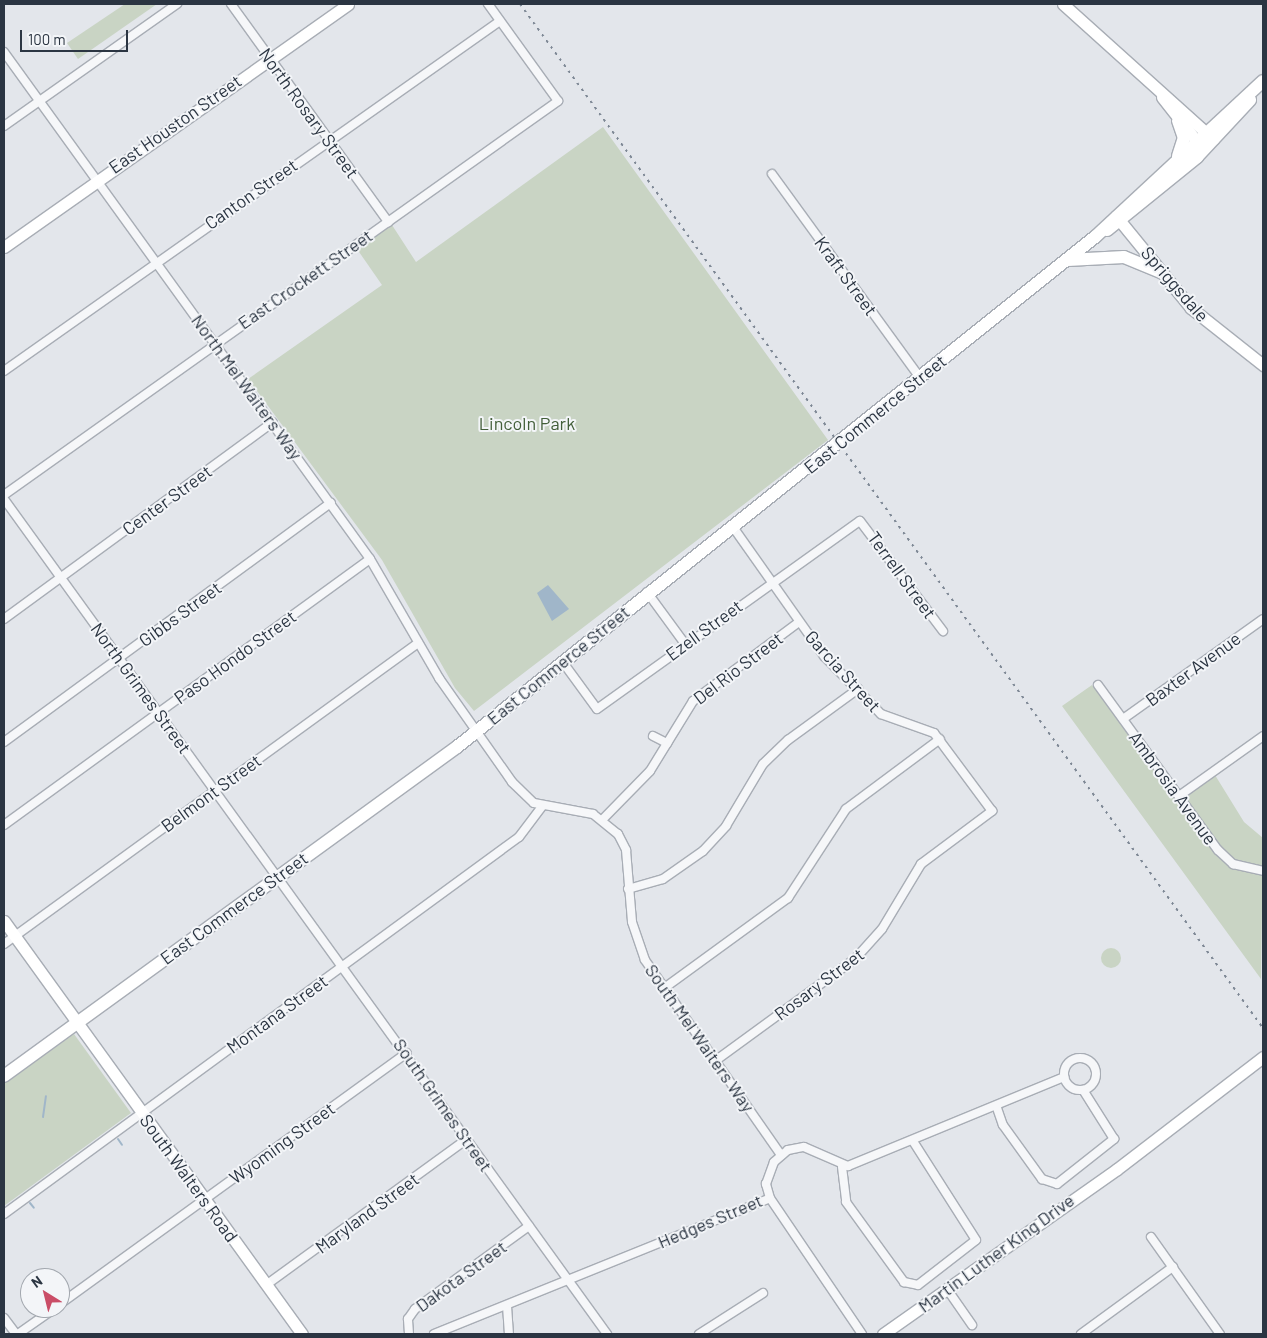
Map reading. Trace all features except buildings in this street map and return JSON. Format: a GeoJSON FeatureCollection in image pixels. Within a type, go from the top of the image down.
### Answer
{"type":"FeatureCollection","features":[{"type":"Feature","properties":{"kind":"main road","name":"East Houston Street"},"geometry":{"type":"LineString","coordinates":[[4,247],[96,180],[348,4]]}},
{"type":"Feature","properties":{"kind":"main road"},"geometry":{"type":"LineString","coordinates":[[1063,4],[1162,97],[1205,141]]}},
{"type":"Feature","properties":{"kind":"main road","name":"East Commerce Street"},"geometry":{"type":"LineString","coordinates":[[4,1076],[476,732],[647,592],[733,527],[1118,219],[1205,141],[1263,83]]}},
{"type":"Feature","properties":{"kind":"main road"},"geometry":{"type":"LineString","coordinates":[[1162,97],[1178,121],[1184,138],[1176,160]]}},
{"type":"Feature","properties":{"kind":"main road"},"geometry":{"type":"LineString","coordinates":[[1178,121],[1205,141]]}},
{"type":"Feature","properties":{"kind":"main road","name":"East Commerce Street"},"geometry":{"type":"LineString","coordinates":[[1118,219],[1176,160],[1205,141]]}},
{"type":"Feature","properties":{"kind":"main road","name":"Spriggsdale"},"geometry":{"type":"LineString","coordinates":[[1118,219],[1163,274],[1205,320],[1263,365]]}},
{"type":"Feature","properties":{"kind":"main road"},"geometry":{"type":"LineString","coordinates":[[1068,260],[1117,256],[1163,274]]}},
{"type":"Feature","properties":{"kind":"main road","name":"South Walters Road"},"geometry":{"type":"LineString","coordinates":[[4,921],[302,1334]]}},
{"type":"Feature","properties":{"kind":"main road","name":"Martin Luther King Drive"},"geometry":{"type":"LineString","coordinates":[[883,1334],[1108,1172],[1263,1057]]}},
{"type":"Feature","properties":{"kind":"street"},"geometry":{"type":"LineString","coordinates":[[4,126],[177,4]]}},
{"type":"Feature","properties":{"kind":"street","name":"North Rosary Street"},"geometry":{"type":"LineString","coordinates":[[231,4],[388,222]]}},
{"type":"Feature","properties":{"kind":"street"},"geometry":{"type":"LineString","coordinates":[[488,4],[500,21]]}},
{"type":"Feature","properties":{"kind":"street","name":"East Crockett Street"},"geometry":{"type":"LineString","coordinates":[[4,495],[214,342],[388,222],[558,101],[500,21]]}},
{"type":"Feature","properties":{"kind":"street","name":"Canton Street"},"geometry":{"type":"LineString","coordinates":[[4,371],[155,261],[500,21]]}},
{"type":"Feature","properties":{"kind":"street","name":"North Mel Waiters Way"},"geometry":{"type":"LineString","coordinates":[[4,52],[273,422],[370,559],[418,643],[476,732]]}},
{"type":"Feature","properties":{"kind":"street","name":"Kraft Street"},"geometry":{"type":"LineString","coordinates":[[772,174],[920,378]]}},
{"type":"Feature","properties":{"kind":"street","name":"Center Street"},"geometry":{"type":"LineString","coordinates":[[4,619],[273,422]]}},
{"type":"Feature","properties":{"kind":"street","name":"North Grimes Street"},"geometry":{"type":"LineString","coordinates":[[4,499],[160,712],[277,877]]}},
{"type":"Feature","properties":{"kind":"street","name":"Gibbs Street"},"geometry":{"type":"LineString","coordinates":[[4,742],[331,503]]}},
{"type":"Feature","properties":{"kind":"street","name":"Ezell Street"},"geometry":{"type":"LineString","coordinates":[[562,662],[597,709],[772,581],[860,521]]}},
{"type":"Feature","properties":{"kind":"street","name":"Terrell Street"},"geometry":{"type":"LineString","coordinates":[[860,521],[943,631]]}},
{"type":"Feature","properties":{"kind":"street","name":"Garcia Street"},"geometry":{"type":"LineString","coordinates":[[733,527],[824,656],[881,714],[920,725],[940,739],[992,811]]}},
{"type":"Feature","properties":{"kind":"street","name":"Paso Hondo Street"},"geometry":{"type":"LineString","coordinates":[[4,826],[370,559]]}},
{"type":"Feature","properties":{"kind":"street"},"geometry":{"type":"LineString","coordinates":[[647,592],[685,644]]}},
{"type":"Feature","properties":{"kind":"street","name":"Baxter Avenue"},"geometry":{"type":"LineString","coordinates":[[1123,720],[1263,619]]}},
{"type":"Feature","properties":{"kind":"street","name":"Del Rio Street"},"geometry":{"type":"LineString","coordinates":[[603,819],[636,788],[667,743],[693,700],[799,622]]}},
{"type":"Feature","properties":{"kind":"street","name":"Belmont Street"},"geometry":{"type":"LineString","coordinates":[[4,944],[418,643]]}},
{"type":"Feature","properties":{"kind":"street","name":"Ambrosia Avenue"},"geometry":{"type":"LineString","coordinates":[[1098,684],[1224,857],[1243,869],[1263,872]]}},
{"type":"Feature","properties":{"kind":"street"},"geometry":{"type":"LineString","coordinates":[[628,889],[663,880],[703,851],[726,826],[769,757],[858,689]]}},
{"type":"Feature","properties":{"kind":"street","name":"South Mel Waiters Way"},"geometry":{"type":"LineString","coordinates":[[476,732],[520,792],[542,806],[581,810],[603,819],[623,842],[634,934],[663,989],[781,1154]]}},
{"type":"Feature","properties":{"kind":"street"},"geometry":{"type":"LineString","coordinates":[[653,736],[667,743]]}},
{"type":"Feature","properties":{"kind":"street"},"geometry":{"type":"LineString","coordinates":[[1179,796],[1263,736]]}},
{"type":"Feature","properties":{"kind":"street"},"geometry":{"type":"LineString","coordinates":[[663,989],[788,898],[846,809],[940,739]]}},
{"type":"Feature","properties":{"kind":"street","name":"Montana Street"},"geometry":{"type":"LineString","coordinates":[[4,1214],[519,837],[542,806]]}},
{"type":"Feature","properties":{"kind":"street","name":"Rosary Street"},"geometry":{"type":"LineString","coordinates":[[714,1061],[864,950],[921,864],[992,811]]}},
{"type":"Feature","properties":{"kind":"street","name":"South Grimes Street"},"geometry":{"type":"LineString","coordinates":[[277,877],[406,1053],[607,1334]]}},
{"type":"Feature","properties":{"kind":"street","name":"Wyoming Street"},"geometry":{"type":"LineString","coordinates":[[70,1297],[406,1053]]}},
{"type":"Feature","properties":{"kind":"street"},"geometry":{"type":"LineString","coordinates":[[842,1166],[914,1141],[997,1108],[1064,1077],[1070,1061],[1090,1061],[1095,1080],[1083,1090]]}},
{"type":"Feature","properties":{"kind":"street"},"geometry":{"type":"LineString","coordinates":[[997,1108],[1003,1125],[1042,1179],[1057,1184],[1114,1140],[1083,1090],[1071,1087],[1064,1077]]}},
{"type":"Feature","properties":{"kind":"street","name":"Maryland Street"},"geometry":{"type":"LineString","coordinates":[[266,1285],[467,1139]]}},
{"type":"Feature","properties":{"kind":"street"},"geometry":{"type":"LineString","coordinates":[[842,1166],[846,1202],[904,1282],[918,1285],[976,1240],[914,1141]]}},
{"type":"Feature","properties":{"kind":"street"},"geometry":{"type":"LineString","coordinates":[[781,1154],[796,1148],[812,1148],[842,1166]]}},
{"type":"Feature","properties":{"kind":"street","name":"Hedges Street"},"geometry":{"type":"LineString","coordinates":[[434,1334],[770,1198],[767,1175],[781,1154]]}},
{"type":"Feature","properties":{"kind":"street"},"geometry":{"type":"LineString","coordinates":[[770,1198],[862,1334]]}},
{"type":"Feature","properties":{"kind":"street","name":"Dakota Street"},"geometry":{"type":"LineString","coordinates":[[409,1334],[408,1319],[414,1309],[529,1226]]}},
{"type":"Feature","properties":{"kind":"street"},"geometry":{"type":"LineString","coordinates":[[1151,1236],[1220,1334]]}},
{"type":"Feature","properties":{"kind":"street"},"geometry":{"type":"LineString","coordinates":[[1081,1334],[1173,1267]]}},
{"type":"Feature","properties":{"kind":"street"},"geometry":{"type":"LineString","coordinates":[[947,1289],[972,1325]]}},
{"type":"Feature","properties":{"kind":"street"},"geometry":{"type":"LineString","coordinates":[[699,1334],[763,1292]]}},
{"type":"Feature","properties":{"kind":"street"},"geometry":{"type":"LineString","coordinates":[[507,1306],[510,1334]]}},
{"type":"Feature","properties":{"kind":"street"},"geometry":{"type":"LineString","coordinates":[[4,1318],[17,1334],[40,1318]]}},
{"type":"Feature","properties":{"kind":"green space"},"geometry":{"type":"Polygon","coordinates":[[[125,4],[157,4],[78,59],[67,43],[125,4]]]}},
{"type":"Feature","properties":{"kind":"green space","name":"Lincoln Park"},"geometry":{"type":"Polygon","coordinates":[[[603,127],[828,440],[474,711],[455,688],[382,560],[248,379],[382,285],[357,249],[392,225],[416,262],[603,127]]]}},
{"type":"Feature","properties":{"kind":"green space"},"geometry":{"type":"Polygon","coordinates":[[[1092,685],[1177,802],[1215,775],[1244,822],[1263,838],[1261,979],[1062,706],[1092,685]]]}},
{"type":"Feature","properties":{"kind":"green space"},"geometry":{"type":"Polygon","coordinates":[[[1111,948],[1118,951],[1121,958],[1118,965],[1111,968],[1104,965],[1101,958],[1104,951],[1111,948]]]}},
{"type":"Feature","properties":{"kind":"green space"},"geometry":{"type":"Polygon","coordinates":[[[74,1034],[131,1113],[4,1206],[4,1084],[74,1034]]]}},
{"type":"Feature","properties":{"kind":"water"},"geometry":{"type":"Polygon","coordinates":[[[548,585],[569,609],[552,621],[537,593],[548,585]]]}},
{"type":"Feature","properties":{"kind":"waterway"},"geometry":{"type":"LineString","coordinates":[[43,1117],[46,1096]]}},
{"type":"Feature","properties":{"kind":"waterway"},"geometry":{"type":"LineString","coordinates":[[118,1139],[122,1145]]}},
{"type":"Feature","properties":{"kind":"waterway"},"geometry":{"type":"LineString","coordinates":[[30,1203],[34,1208]]}},
{"type":"Feature","properties":{"kind":"railway"},"geometry":{"type":"LineString","coordinates":[[520,4],[1263,1028]]}}]}
